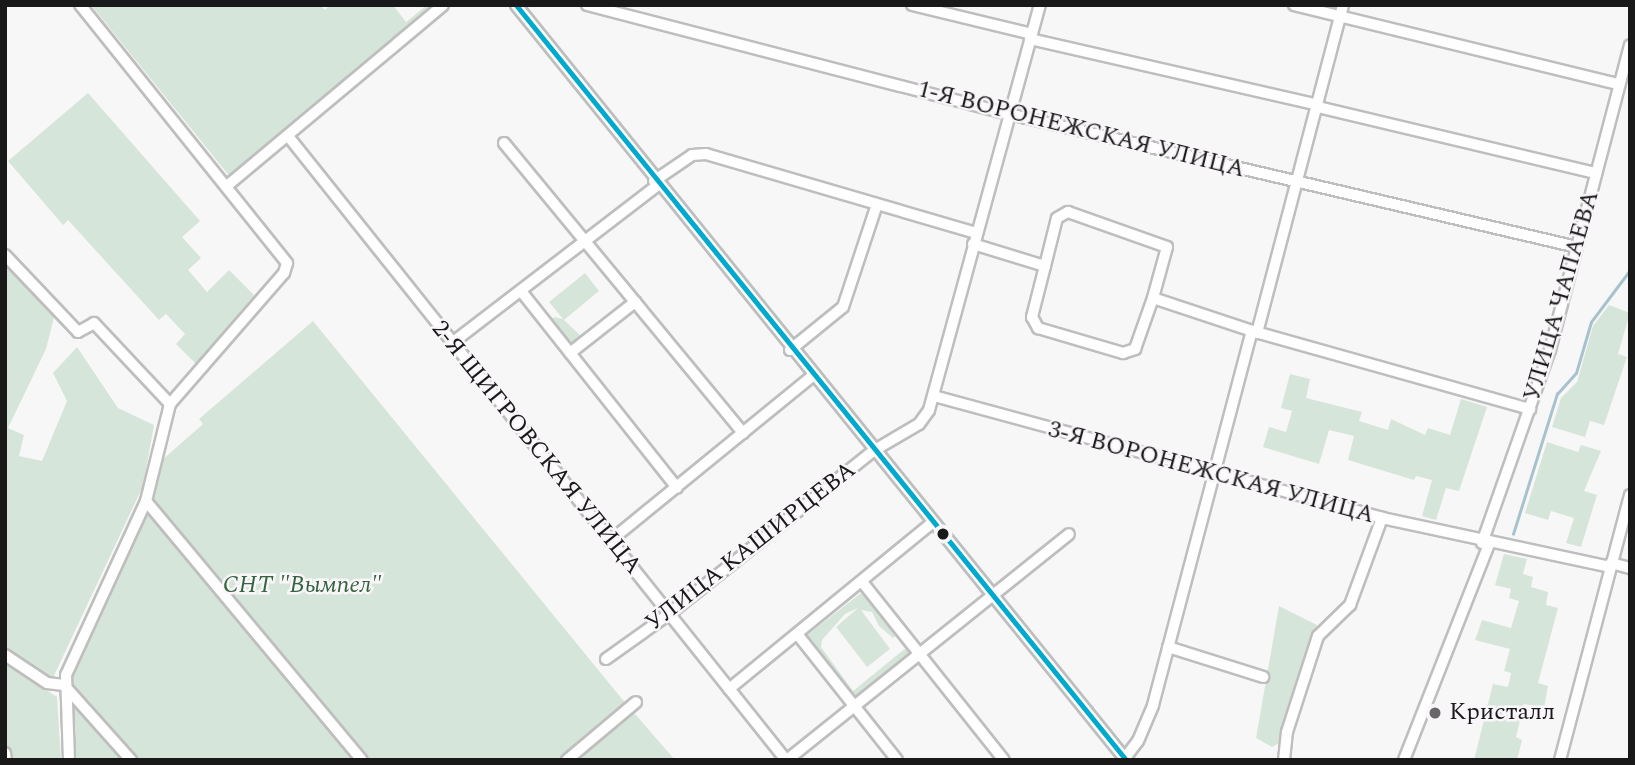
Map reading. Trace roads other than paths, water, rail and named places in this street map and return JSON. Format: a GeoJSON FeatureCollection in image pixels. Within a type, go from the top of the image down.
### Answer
{"type":"FeatureCollection","features":[{"type":"Feature","properties":{"kind":"street"},"geometry":{"type":"LineString","coordinates":[[69,760],[64,685],[146,501],[170,404],[284,273],[287,257],[80,5]]}},
{"type":"Feature","properties":{"kind":"street"},"geometry":{"type":"LineString","coordinates":[[228,185],[443,5]]}},
{"type":"Feature","properties":{"kind":"street"},"geometry":{"type":"LineString","coordinates":[[516,5],[790,350],[1125,759],[1144,728],[1168,647],[1318,106],[1343,5]]}},
{"type":"Feature","properties":{"kind":"street","name":"1-Я ВОРОНЕЖСКАЯ УЛИЦА"},"geometry":{"type":"LineString","coordinates":[[587,5],[1009,114],[1577,247]]}},
{"type":"Feature","properties":{"kind":"street"},"geometry":{"type":"LineString","coordinates":[[912,5],[1596,173]]}},
{"type":"Feature","properties":{"kind":"street","name":"УЛИЦА КАШИРЦЕВА"},"geometry":{"type":"LineString","coordinates":[[606,659],[669,614],[873,451],[919,424],[934,396],[1041,5]]}},
{"type":"Feature","properties":{"kind":"street"},"geometry":{"type":"LineString","coordinates":[[1294,5],[1619,84]]}},
{"type":"Feature","properties":{"kind":"street","name":"УЛИЦА ЧАПАЕВА"},"geometry":{"type":"LineString","coordinates":[[1404,760],[1485,543],[1530,409],[1577,247],[1630,45]]}},
{"type":"Feature","properties":{"kind":"street","name":"2-Я ЩИГРОВСКАЯ УЛИЦА"},"geometry":{"type":"LineString","coordinates":[[288,136],[787,760]]}},
{"type":"Feature","properties":{"kind":"street"},"geometry":{"type":"LineString","coordinates":[[504,143],[743,433]]}},
{"type":"Feature","properties":{"kind":"street"},"geometry":{"type":"LineString","coordinates":[[452,344],[585,243],[692,155],[706,154],[877,204],[1045,266]]}},
{"type":"Feature","properties":{"kind":"street"},"geometry":{"type":"LineString","coordinates":[[790,350],[844,307],[877,204]]}},
{"type":"Feature","properties":{"kind":"street"},"geometry":{"type":"LineString","coordinates":[[1069,212],[1167,247],[1153,298],[1135,349],[1130,354],[1034,323],[1045,266],[1057,218],[1069,212]]}},
{"type":"Feature","properties":{"kind":"street"},"geometry":{"type":"LineString","coordinates":[[5,255],[78,332],[94,323],[170,404]]}},
{"type":"Feature","properties":{"kind":"street"},"geometry":{"type":"LineString","coordinates":[[521,291],[677,488]]}},
{"type":"Feature","properties":{"kind":"street"},"geometry":{"type":"LineString","coordinates":[[1153,298],[1255,332],[1530,409]]}},
{"type":"Feature","properties":{"kind":"street"},"geometry":{"type":"LineString","coordinates":[[570,353],[635,302]]}},
{"type":"Feature","properties":{"kind":"street"},"geometry":{"type":"LineString","coordinates":[[610,541],[812,376]]}},
{"type":"Feature","properties":{"kind":"street","name":"3-Я ВОРОНЕЖСКАЯ УЛИЦА"},"geometry":{"type":"LineString","coordinates":[[934,396],[1214,475],[1382,518],[1485,543],[1630,568]]}},
{"type":"Feature","properties":{"kind":"street"},"geometry":{"type":"LineString","coordinates":[[1560,760],[1630,495]]}},
{"type":"Feature","properties":{"kind":"street"},"geometry":{"type":"LineString","coordinates":[[146,501],[362,760]]}},
{"type":"Feature","properties":{"kind":"street"},"geometry":{"type":"LineString","coordinates":[[1284,760],[1287,732],[1318,636],[1350,605],[1382,518]]}},
{"type":"Feature","properties":{"kind":"street"},"geometry":{"type":"LineString","coordinates":[[729,689],[863,583],[932,523]]}},
{"type":"Feature","properties":{"kind":"street"},"geometry":{"type":"LineString","coordinates":[[787,760],[990,594],[1069,534]]}},
{"type":"Feature","properties":{"kind":"street"},"geometry":{"type":"LineString","coordinates":[[863,583],[1004,760]]}},
{"type":"Feature","properties":{"kind":"street"},"geometry":{"type":"LineString","coordinates":[[798,635],[897,760]]}},
{"type":"Feature","properties":{"kind":"street"},"geometry":{"type":"LineString","coordinates":[[1168,647],[1263,677]]}},
{"type":"Feature","properties":{"kind":"street"},"geometry":{"type":"LineString","coordinates":[[5,655],[47,683],[64,685],[131,760]]}},
{"type":"Feature","properties":{"kind":"street"},"geometry":{"type":"LineString","coordinates":[[567,760],[636,702]]}},
{"type":"Feature","properties":{"kind":"street"},"geometry":{"type":"LineString","coordinates":[[5,753],[6,760]]}},
{"type":"Feature","properties":{"kind":"waterway"},"geometry":{"type":"LineString","coordinates":[[1513,534],[1557,394],[1576,373],[1591,322],[1630,270]]}},
{"type":"Feature","properties":{"kind":"place","name":"Кристалл"},"geometry":{"type":"Point","coordinates":[1435,713]}},
{"type":"Feature","properties":{"kind":"park label","name":"СНТ \"Вымпел\""},"geometry":{"type":"Point","coordinates":[302,586]}}]}
